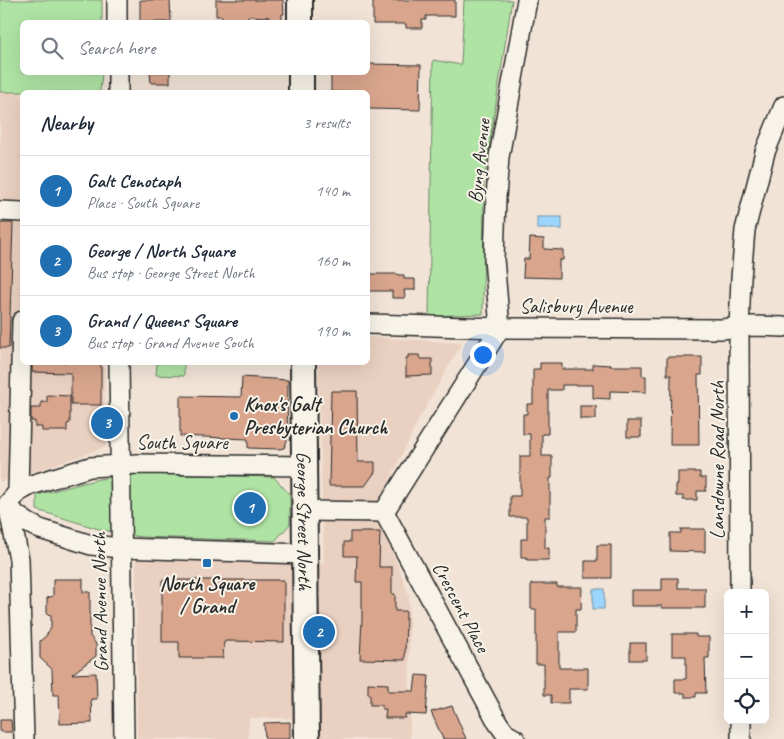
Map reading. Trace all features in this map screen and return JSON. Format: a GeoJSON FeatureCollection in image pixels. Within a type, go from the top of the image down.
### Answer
{"type":"FeatureCollection","features":[{"type":"Feature","properties":{"kind":"main road"},"geometry":{"type":"LineString","coordinates":[[300,0],[300,20]]}},
{"type":"Feature","properties":{"kind":"main road"},"geometry":{"type":"LineString","coordinates":[[301,75],[301,90]]}},
{"type":"Feature","properties":{"kind":"main road","name":"George Street North"},"geometry":{"type":"LineString","coordinates":[[303,365],[307,739]]}},
{"type":"Feature","properties":{"kind":"street"},"geometry":{"type":"LineString","coordinates":[[117,0],[117,20]]}},
{"type":"Feature","properties":{"kind":"street","name":"Byng Avenue"},"geometry":{"type":"LineString","coordinates":[[500,328],[494,259],[498,165],[527,0]]}},
{"type":"Feature","properties":{"kind":"street"},"geometry":{"type":"LineString","coordinates":[[118,75],[118,90]]}},
{"type":"Feature","properties":{"kind":"street","name":"Lansdowne Road North"},"geometry":{"type":"LineString","coordinates":[[740,589],[739,328],[745,230],[765,152],[784,106]]}},
{"type":"Feature","properties":{"kind":"street"},"geometry":{"type":"LineString","coordinates":[[0,212],[20,212]]}},
{"type":"Feature","properties":{"kind":"street","name":"Salisbury Avenue"},"geometry":{"type":"LineString","coordinates":[[370,324],[500,328],[721,329],[753,326],[784,327]]}},
{"type":"Feature","properties":{"kind":"street"},"geometry":{"type":"LineString","coordinates":[[305,511],[384,512],[500,328]]}},
{"type":"Feature","properties":{"kind":"street"},"geometry":{"type":"LineString","coordinates":[[20,349],[9,500],[19,559],[24,739]]}},
{"type":"Feature","properties":{"kind":"street","name":"Grand Avenue North"},"geometry":{"type":"LineString","coordinates":[[119,365],[124,739]]}},
{"type":"Feature","properties":{"kind":"street","name":"South Square"},"geometry":{"type":"LineString","coordinates":[[9,500],[31,485],[90,467],[120,465],[304,466]]}},
{"type":"Feature","properties":{"kind":"street"},"geometry":{"type":"LineString","coordinates":[[9,500],[16,515],[40,529],[92,546],[306,554]]}},
{"type":"Feature","properties":{"kind":"street","name":"Crescent Place"},"geometry":{"type":"LineString","coordinates":[[384,512],[498,723],[506,734],[515,739]]}},
{"type":"Feature","properties":{"kind":"street"},"geometry":{"type":"LineString","coordinates":[[740,724],[740,739]]}},
{"type":"Feature","properties":{"kind":"shaded area"},"geometry":{"type":"Polygon","coordinates":[[[0,92],[20,92],[20,365],[104,365],[105,447],[0,482],[0,92]]]}},
{"type":"Feature","properties":{"kind":"shaded area"},"geometry":{"type":"Polygon","coordinates":[[[370,337],[462,343],[419,419],[383,494],[385,533],[409,595],[410,739],[292,739],[291,718],[249,718],[248,739],[137,739],[136,559],[324,563],[318,365],[370,365],[370,337]]]}},
{"type":"Feature","properties":{"kind":"green space"},"geometry":{"type":"Polygon","coordinates":[[[0,0],[102,0],[102,20],[20,20],[20,75],[102,75],[100,90],[20,90],[20,92],[0,92],[0,0]]]}},
{"type":"Feature","properties":{"kind":"green space"},"geometry":{"type":"Polygon","coordinates":[[[464,0],[512,0],[484,180],[483,314],[429,316],[433,60],[461,65],[464,0]]]}},
{"type":"Feature","properties":{"kind":"green space"},"geometry":{"type":"Polygon","coordinates":[[[157,365],[184,365],[184,376],[156,375],[157,365]]]}},
{"type":"Feature","properties":{"kind":"green space"},"geometry":{"type":"Polygon","coordinates":[[[140,474],[274,477],[290,495],[290,524],[275,541],[141,537],[102,530],[37,510],[37,495],[99,479],[140,474]]]}},
{"type":"Feature","properties":{"kind":"water"},"geometry":{"type":"Polygon","coordinates":[[[537,217],[562,217],[562,229],[537,229],[537,217]]]}},
{"type":"Feature","properties":{"kind":"water"},"geometry":{"type":"Polygon","coordinates":[[[593,589],[604,589],[604,609],[593,609],[593,589]]]}},
{"type":"Feature","properties":{"kind":"building"},"geometry":{"type":"Polygon","coordinates":[[[140,0],[170,0],[171,20],[140,20],[140,0]]]}},
{"type":"Feature","properties":{"kind":"building"},"geometry":{"type":"Polygon","coordinates":[[[216,0],[283,0],[284,14],[282,14],[282,20],[269,20],[269,17],[248,16],[248,20],[222,20],[222,16],[216,16],[216,0]]]}},
{"type":"Feature","properties":{"kind":"building"},"geometry":{"type":"Polygon","coordinates":[[[373,0],[455,0],[455,16],[426,16],[426,20],[422,20],[422,28],[406,28],[406,24],[373,24],[373,0]]]}},
{"type":"Feature","properties":{"kind":"building"},"geometry":{"type":"Polygon","coordinates":[[[370,64],[421,65],[420,110],[370,109],[370,90],[331,90],[331,75],[370,75],[370,64]]]}},
{"type":"Feature","properties":{"kind":"building"},"geometry":{"type":"Polygon","coordinates":[[[150,75],[170,75],[170,83],[151,83],[150,75]]]}},
{"type":"Feature","properties":{"kind":"building"},"geometry":{"type":"Polygon","coordinates":[[[0,223],[13,223],[9,348],[0,348],[0,223]]]}},
{"type":"Feature","properties":{"kind":"building"},"geometry":{"type":"Polygon","coordinates":[[[530,238],[544,239],[544,249],[563,250],[563,260],[559,260],[559,278],[523,277],[524,259],[529,259],[530,238]]]}},
{"type":"Feature","properties":{"kind":"building"},"geometry":{"type":"Polygon","coordinates":[[[370,274],[398,274],[404,275],[404,279],[415,279],[415,290],[404,290],[405,298],[392,298],[392,291],[370,291],[370,274]]]}},
{"type":"Feature","properties":{"kind":"building"},"geometry":{"type":"Polygon","coordinates":[[[408,355],[419,355],[420,359],[432,359],[432,375],[406,376],[406,358],[408,358],[408,355]]]}},
{"type":"Feature","properties":{"kind":"building"},"geometry":{"type":"Polygon","coordinates":[[[667,357],[702,357],[702,375],[698,375],[699,445],[670,445],[671,375],[667,375],[667,357]]]}},
{"type":"Feature","properties":{"kind":"building"},"geometry":{"type":"Polygon","coordinates":[[[540,363],[562,363],[562,369],[593,369],[593,364],[642,366],[642,376],[646,376],[646,392],[610,391],[610,399],[593,398],[593,385],[562,385],[562,390],[548,390],[548,434],[542,434],[542,456],[552,456],[550,517],[545,517],[545,548],[549,548],[549,560],[527,560],[527,557],[521,557],[521,539],[527,539],[527,517],[510,517],[510,496],[520,496],[520,456],[530,456],[530,434],[523,434],[523,414],[527,414],[527,404],[533,404],[533,369],[540,369],[540,363]]]}},
{"type":"Feature","properties":{"kind":"building"},"geometry":{"type":"Polygon","coordinates":[[[32,365],[101,365],[101,405],[71,405],[71,373],[32,372],[32,365]]]}},
{"type":"Feature","properties":{"kind":"building","name":"Knox's Galt Presbyterian Church"},"geometry":{"type":"Polygon","coordinates":[[[242,377],[288,380],[287,441],[284,448],[248,448],[248,439],[180,436],[180,396],[241,397],[242,377]]]}},
{"type":"Feature","properties":{"kind":"building"},"geometry":{"type":"Polygon","coordinates":[[[331,391],[357,391],[358,462],[375,462],[375,472],[365,486],[329,486],[331,391]]]}},
{"type":"Feature","properties":{"kind":"building"},"geometry":{"type":"Polygon","coordinates":[[[47,395],[70,396],[70,423],[67,424],[67,431],[42,431],[42,427],[35,427],[35,421],[31,421],[31,408],[41,408],[41,402],[47,402],[47,395]]]}},
{"type":"Feature","properties":{"kind":"building"},"geometry":{"type":"Polygon","coordinates":[[[580,406],[596,406],[596,419],[580,419],[580,406]]]}},
{"type":"Feature","properties":{"kind":"building"},"geometry":{"type":"Polygon","coordinates":[[[627,421],[641,421],[641,437],[627,437],[627,421]]]}},
{"type":"Feature","properties":{"kind":"building"},"geometry":{"type":"Polygon","coordinates":[[[678,472],[700,472],[700,478],[706,478],[706,491],[697,491],[697,500],[683,500],[683,496],[676,496],[678,472]]]}},
{"type":"Feature","properties":{"kind":"building"},"geometry":{"type":"Polygon","coordinates":[[[681,529],[705,529],[705,552],[670,551],[670,533],[681,533],[681,529]]]}},
{"type":"Feature","properties":{"kind":"building"},"geometry":{"type":"Polygon","coordinates":[[[350,532],[380,532],[379,567],[392,567],[392,594],[395,594],[395,611],[406,611],[405,660],[360,659],[362,582],[356,582],[357,556],[344,556],[344,542],[350,542],[350,532]]]}},
{"type":"Feature","properties":{"kind":"building"},"geometry":{"type":"Polygon","coordinates":[[[597,545],[611,545],[611,578],[585,578],[585,561],[597,561],[597,545]]]}},
{"type":"Feature","properties":{"kind":"building"},"geometry":{"type":"Polygon","coordinates":[[[662,578],[678,578],[678,588],[705,588],[705,608],[631,606],[631,590],[662,590],[662,578]]]}},
{"type":"Feature","properties":{"kind":"building"},"geometry":{"type":"Polygon","coordinates":[[[53,579],[83,579],[83,592],[90,592],[90,636],[96,644],[96,656],[72,674],[96,673],[97,699],[91,699],[92,723],[60,724],[59,695],[53,695],[52,669],[40,658],[40,641],[51,628],[51,615],[47,614],[47,598],[53,596],[53,579]]]}},
{"type":"Feature","properties":{"kind":"building"},"geometry":{"type":"Polygon","coordinates":[[[162,580],[284,580],[284,642],[226,641],[224,642],[223,658],[179,658],[179,642],[162,642],[162,580]]]}},
{"type":"Feature","properties":{"kind":"building"},"geometry":{"type":"Polygon","coordinates":[[[531,584],[557,584],[557,587],[582,587],[581,609],[576,609],[576,632],[559,632],[559,668],[588,668],[588,689],[569,689],[569,703],[551,703],[551,695],[544,695],[544,664],[536,664],[536,609],[531,609],[531,584]]]}},
{"type":"Feature","properties":{"kind":"building"},"geometry":{"type":"Polygon","coordinates":[[[672,634],[696,634],[696,637],[709,637],[709,658],[705,658],[706,693],[696,693],[696,697],[685,697],[685,693],[675,693],[675,679],[686,679],[686,656],[672,656],[672,634]]]}},
{"type":"Feature","properties":{"kind":"building"},"geometry":{"type":"Polygon","coordinates":[[[630,643],[646,643],[646,660],[630,660],[630,643]]]}},
{"type":"Feature","properties":{"kind":"building"},"geometry":{"type":"Polygon","coordinates":[[[416,675],[429,676],[426,715],[405,714],[405,718],[385,718],[386,709],[382,709],[382,705],[370,705],[368,683],[388,684],[388,691],[414,691],[416,675]]]}},
{"type":"Feature","properties":{"kind":"building"},"geometry":{"type":"Polygon","coordinates":[[[452,706],[466,739],[443,739],[431,712],[452,706]]]}},
{"type":"Feature","properties":{"kind":"building"},"geometry":{"type":"Polygon","coordinates":[[[0,720],[11,720],[12,732],[0,732],[0,720]]]}},
{"type":"Feature","properties":{"kind":"building"},"geometry":{"type":"Polygon","coordinates":[[[290,722],[290,739],[265,739],[264,723],[290,722]]]}},
{"type":"Feature","properties":{"kind":"place","name":"Knox's Galt Presbyterian Church"},"geometry":{"type":"Point","coordinates":[234,416]}},
{"type":"Feature","properties":{"kind":"place","name":"Grand / Queens Square"},"geometry":{"type":"Point","coordinates":[107,423]}},
{"type":"Feature","properties":{"kind":"place","name":"Galt Cenotaph"},"geometry":{"type":"Point","coordinates":[250,508]}},
{"type":"Feature","properties":{"kind":"place","name":"North Square / Grand"},"geometry":{"type":"Point","coordinates":[207,563]}},
{"type":"Feature","properties":{"kind":"place","name":"George / North Square"},"geometry":{"type":"Point","coordinates":[319,632]}}]}
